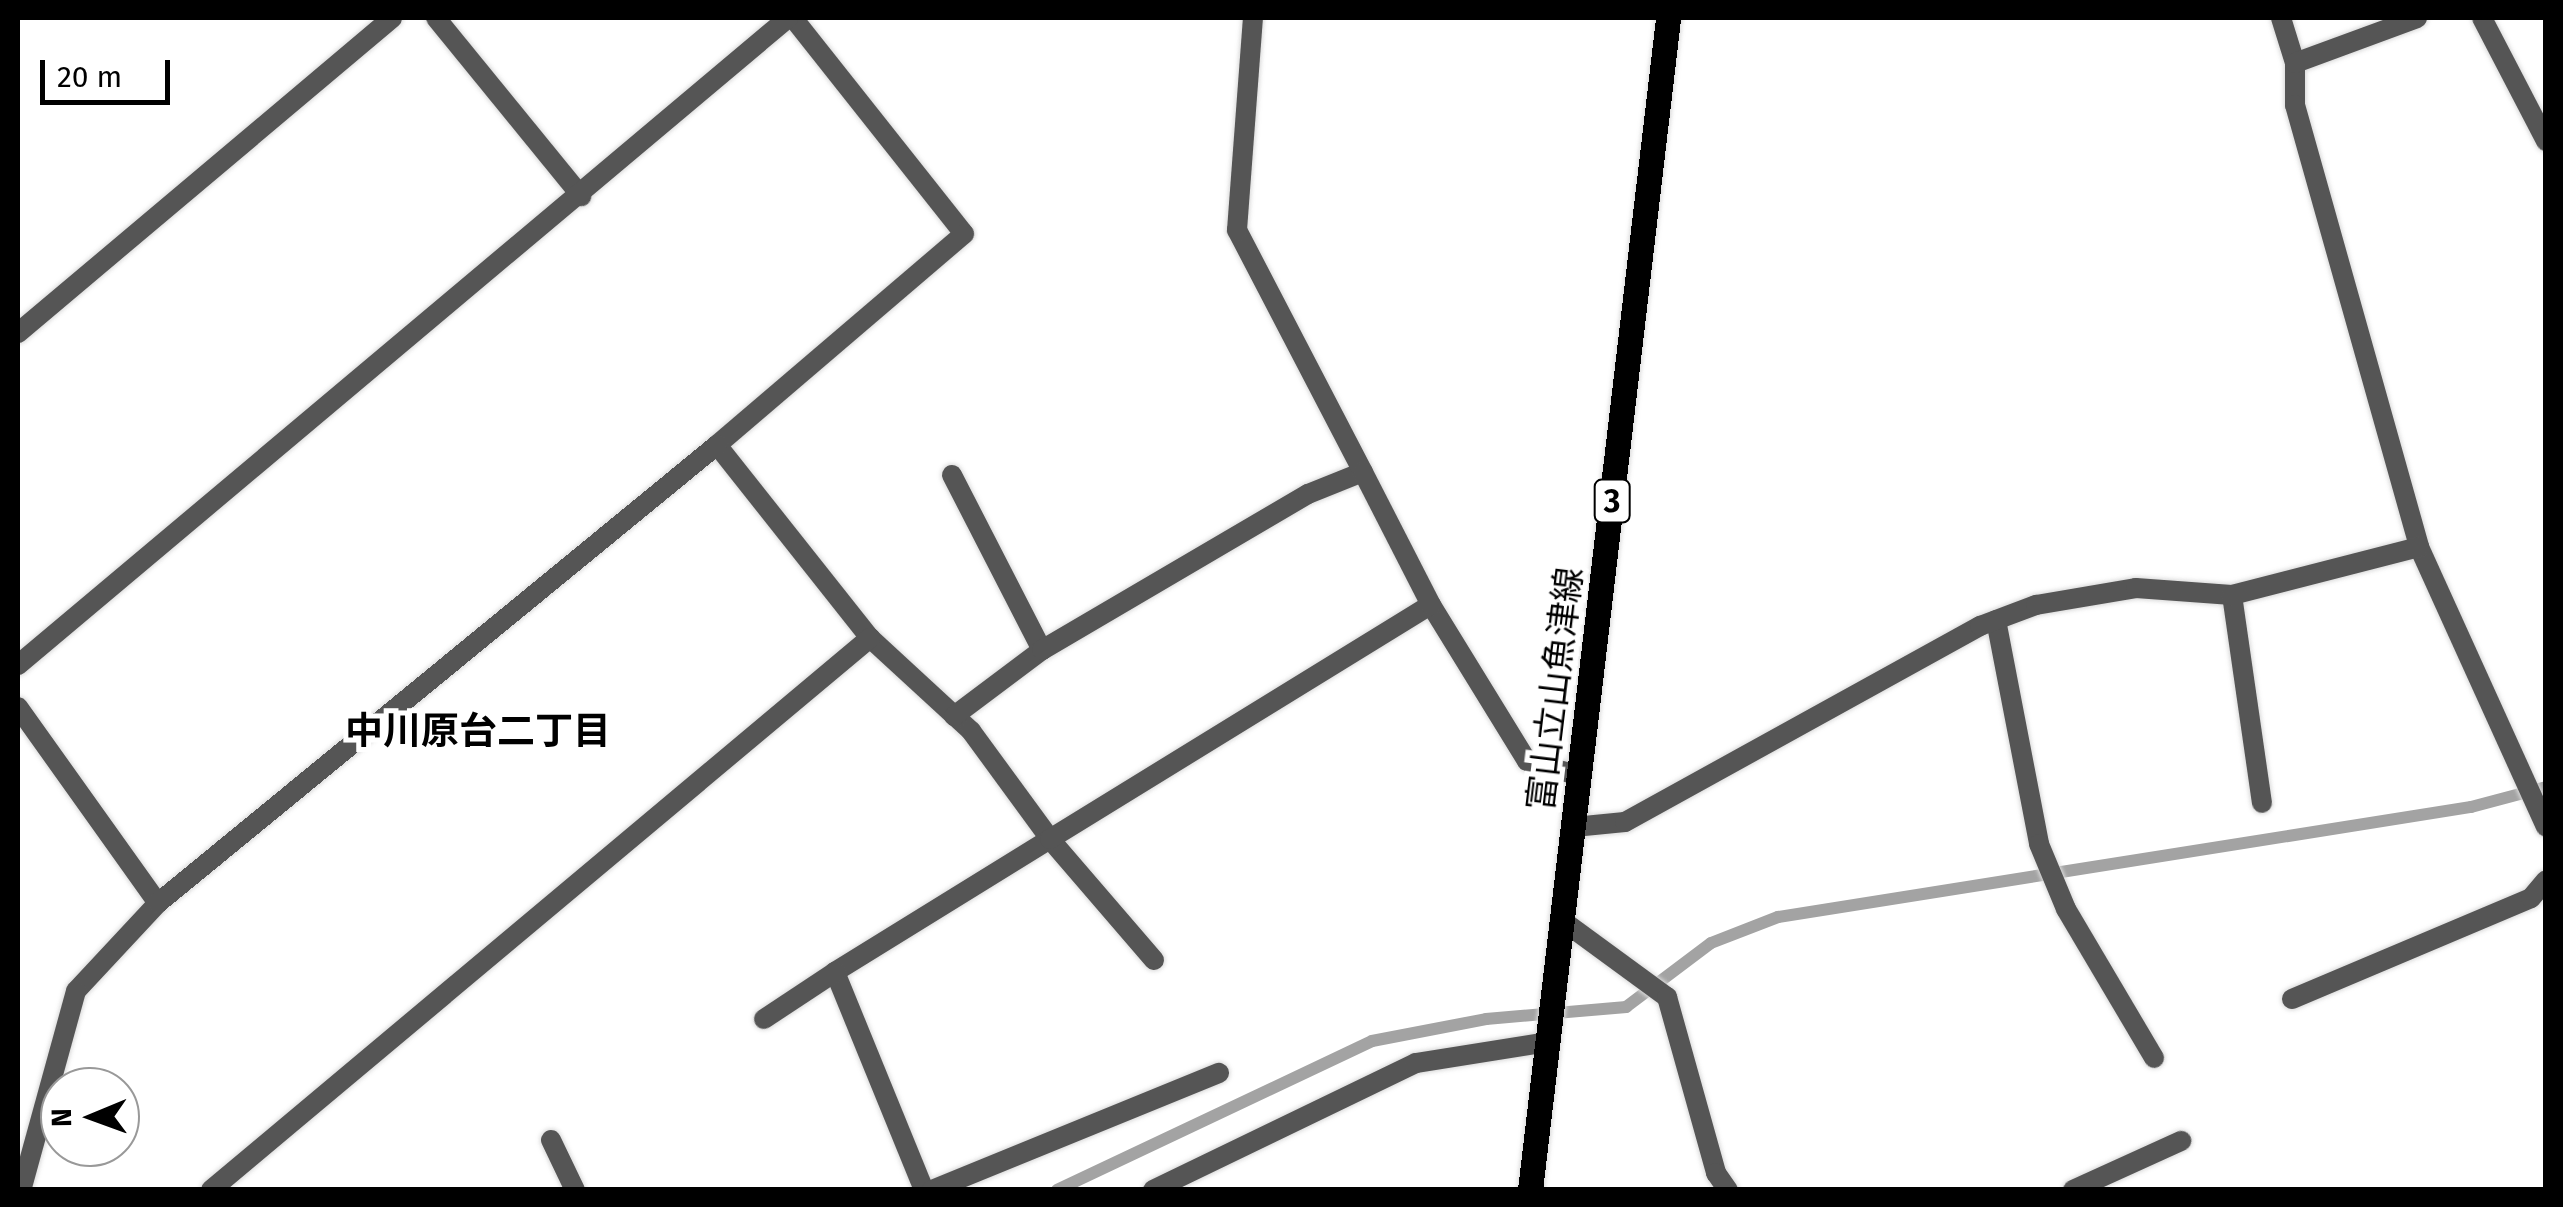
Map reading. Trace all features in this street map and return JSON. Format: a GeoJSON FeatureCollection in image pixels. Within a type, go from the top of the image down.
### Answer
{"type":"FeatureCollection","features":[{"type":"Feature","properties":{"kind":"main road","name":"富山立山魚津線"},"geometry":{"type":"LineString","coordinates":[[1530,1190],[1668,18]]}},
{"type":"Feature","properties":{"kind":"street"},"geometry":{"type":"LineString","coordinates":[[18,333],[392,18]]}},
{"type":"Feature","properties":{"kind":"street"},"geometry":{"type":"LineString","coordinates":[[436,18],[582,196]]}},
{"type":"Feature","properties":{"kind":"street"},"geometry":{"type":"LineString","coordinates":[[18,666],[791,18],[964,234],[716,445],[158,903],[76,990],[22,1190]]}},
{"type":"Feature","properties":{"kind":"street"},"geometry":{"type":"LineString","coordinates":[[1253,18],[1238,230],[1431,605],[1527,762],[1580,776]]}},
{"type":"Feature","properties":{"kind":"street"},"geometry":{"type":"LineString","coordinates":[[2281,18],[2294,64],[2294,105],[2419,547],[2544,822]]}},
{"type":"Feature","properties":{"kind":"street"},"geometry":{"type":"LineString","coordinates":[[2294,64],[2417,18]]}},
{"type":"Feature","properties":{"kind":"street"},"geometry":{"type":"LineString","coordinates":[[2482,18],[2546,141]]}},
{"type":"Feature","properties":{"kind":"street"},"geometry":{"type":"LineString","coordinates":[[716,445],[870,638],[954,716],[1050,840],[1154,960]]}},
{"type":"Feature","properties":{"kind":"street"},"geometry":{"type":"LineString","coordinates":[[954,716],[1042,650],[1308,494],[1363,472]]}},
{"type":"Feature","properties":{"kind":"street"},"geometry":{"type":"LineString","coordinates":[[952,475],[1042,650]]}},
{"type":"Feature","properties":{"kind":"street"},"geometry":{"type":"LineString","coordinates":[[1574,827],[1625,822],[1996,620],[2036,605],[2136,588],[2232,595],[2419,547]]}},
{"type":"Feature","properties":{"kind":"street"},"geometry":{"type":"LineString","coordinates":[[2232,595],[2262,803]]}},
{"type":"Feature","properties":{"kind":"street"},"geometry":{"type":"LineString","coordinates":[[764,1020],[835,972],[1431,605]]}},
{"type":"Feature","properties":{"kind":"street"},"geometry":{"type":"LineString","coordinates":[[1996,620],[2040,844],[2062,898],[2154,1058]]}},
{"type":"Feature","properties":{"kind":"street"},"geometry":{"type":"LineString","coordinates":[[211,1190],[870,638]]}},
{"type":"Feature","properties":{"kind":"street"},"geometry":{"type":"LineString","coordinates":[[18,707],[158,903]]}},
{"type":"Feature","properties":{"kind":"street"},"geometry":{"type":"LineString","coordinates":[[2292,998],[2532,898],[2546,880]]}},
{"type":"Feature","properties":{"kind":"street"},"geometry":{"type":"LineString","coordinates":[[1562,921],[1667,997],[1716,1173],[1728,1190]]}},
{"type":"Feature","properties":{"kind":"street"},"geometry":{"type":"LineString","coordinates":[[835,972],[924,1190]]}},
{"type":"Feature","properties":{"kind":"street"},"geometry":{"type":"LineString","coordinates":[[1153,1190],[1416,1063],[1548,1039]]}},
{"type":"Feature","properties":{"kind":"street"},"geometry":{"type":"LineString","coordinates":[[932,1190],[1218,1072]]}},
{"type":"Feature","properties":{"kind":"street"},"geometry":{"type":"LineString","coordinates":[[552,1140],[574,1190]]}},
{"type":"Feature","properties":{"kind":"street"},"geometry":{"type":"LineString","coordinates":[[2074,1190],[2181,1141]]}},
{"type":"Feature","properties":{"kind":"waterway"},"geometry":{"type":"LineString","coordinates":[[1057,1190],[1372,1041],[1486,1019],[1626,1007],[1711,943],[1778,917],[2471,807],[2546,787]]}},
{"type":"Feature","properties":{"kind":"district","name":"中川原台二丁目"},"geometry":{"type":"Point","coordinates":[478,732]}}]}
